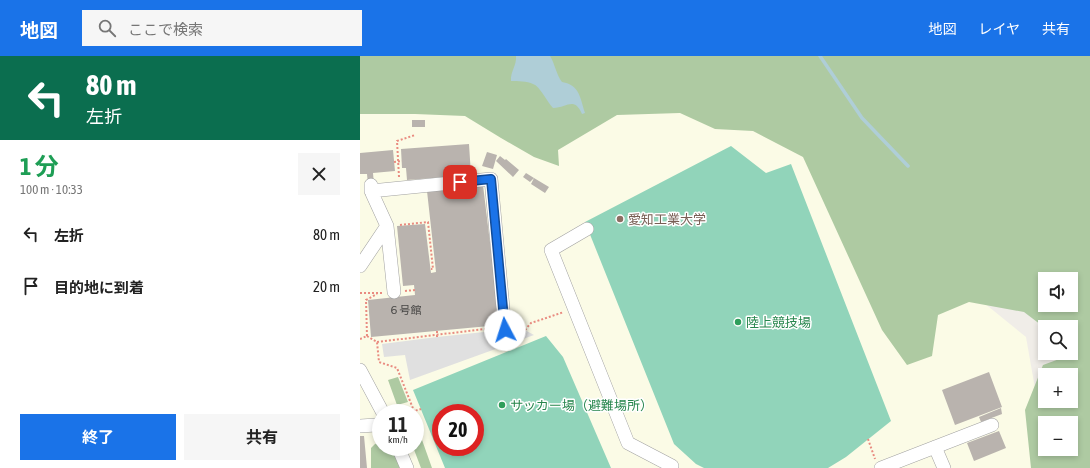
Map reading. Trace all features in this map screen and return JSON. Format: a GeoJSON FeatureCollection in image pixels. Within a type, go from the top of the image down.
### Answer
{"type":"FeatureCollection","features":[{"type":"Feature","properties":{"kind":"lane"},"geometry":{"type":"LineString","coordinates":[[394,292],[397,273],[387,226],[371,188],[400,188],[491,179],[505,329]]}},
{"type":"Feature","properties":{"kind":"lane"},"geometry":{"type":"LineString","coordinates":[[360,266],[387,226]]}},
{"type":"Feature","properties":{"kind":"lane"},"geometry":{"type":"LineString","coordinates":[[587,228],[551,250],[628,443],[674,467]]}},
{"type":"Feature","properties":{"kind":"lane"},"geometry":{"type":"LineString","coordinates":[[361,374],[378,404]]}},
{"type":"Feature","properties":{"kind":"lane"},"geometry":{"type":"LineString","coordinates":[[360,426],[372,425]]}},
{"type":"Feature","properties":{"kind":"lane"},"geometry":{"type":"LineString","coordinates":[[878,464],[935,447],[992,425]]}},
{"type":"Feature","properties":{"kind":"lane"},"geometry":{"type":"LineString","coordinates":[[935,447],[944,468]]}},
{"type":"Feature","properties":{"kind":"lane"},"geometry":{"type":"LineString","coordinates":[[402,456],[407,468]]}},
{"type":"Feature","properties":{"kind":"path"},"geometry":{"type":"LineString","coordinates":[[400,188],[396,141],[416,135]]}},
{"type":"Feature","properties":{"kind":"path"},"geometry":{"type":"LineString","coordinates":[[394,162],[402,161]]}},
{"type":"Feature","properties":{"kind":"path"},"geometry":{"type":"LineString","coordinates":[[387,226],[428,222],[433,269],[430,269]]}},
{"type":"Feature","properties":{"kind":"path"},"geometry":{"type":"LineString","coordinates":[[360,293],[377,293],[366,300],[367,336]]}},
{"type":"Feature","properties":{"kind":"path"},"geometry":{"type":"LineString","coordinates":[[525,330],[531,323],[574,308]]}},
{"type":"Feature","properties":{"kind":"path"},"geometry":{"type":"LineString","coordinates":[[367,329],[371,328]]}},
{"type":"Feature","properties":{"kind":"path"},"geometry":{"type":"LineString","coordinates":[[360,338],[367,336],[377,342],[437,334],[505,329]]}},
{"type":"Feature","properties":{"kind":"path"},"geometry":{"type":"LineString","coordinates":[[377,342],[379,362],[397,368],[411,404]]}},
{"type":"Feature","properties":{"kind":"path"},"geometry":{"type":"LineString","coordinates":[[868,439],[878,464]]}},
{"type":"Feature","properties":{"kind":"shaded area","name":"愛知工業大学"},"geometry":{"type":"Polygon","coordinates":[[[360,98],[735,101],[1026,337],[1040,416],[1038,416],[1038,456],[1047,456],[1049,468],[360,468],[360,98]]]}},
{"type":"Feature","properties":{"kind":"shaded area"},"geometry":{"type":"Polygon","coordinates":[[[521,328],[534,335],[410,380],[405,355],[384,357],[382,344],[521,328]]]}},
{"type":"Feature","properties":{"kind":"green space"},"geometry":{"type":"Polygon","coordinates":[[[360,56],[1090,56],[1090,468],[1031,468],[1025,410],[1038,378],[1038,408],[1078,408],[1078,368],[1042,368],[1043,365],[1057,360],[1078,360],[1078,320],[1038,320],[1038,323],[1024,312],[969,302],[938,315],[932,356],[907,365],[882,330],[803,157],[753,131],[715,129],[680,113],[617,115],[558,150],[559,166],[534,157],[465,116],[360,114],[360,56]]]}},
{"type":"Feature","properties":{"kind":"green space","name":"陸上競技場"},"geometry":{"type":"Polygon","coordinates":[[[731,146],[766,173],[791,164],[891,421],[846,457],[828,468],[704,468],[696,464],[674,444],[585,222],[731,146]]]}},
{"type":"Feature","properties":{"kind":"green space","name":"サッカー場（避難場所）"},"geometry":{"type":"Polygon","coordinates":[[[546,336],[563,357],[611,468],[445,468],[440,456],[484,456],[484,404],[432,404],[432,436],[424,417],[424,404],[419,404],[413,390],[546,336]]]}},
{"type":"Feature","properties":{"kind":"green space"},"geometry":{"type":"Polygon","coordinates":[[[398,377],[408,402],[397,404],[388,380],[398,377]]]}},
{"type":"Feature","properties":{"kind":"green space"},"geometry":{"type":"Polygon","coordinates":[[[424,446],[432,468],[421,468],[416,456],[424,456],[424,446]]]}},
{"type":"Feature","properties":{"kind":"green space"},"geometry":{"type":"Polygon","coordinates":[[[372,447],[372,456],[397,456],[402,468],[371,468],[372,447]]]}},
{"type":"Feature","properties":{"kind":"water"},"geometry":{"type":"Polygon","coordinates":[[[516,56],[550,56],[562,82],[576,89],[585,113],[582,114],[576,105],[573,104],[553,108],[536,85],[525,82],[511,81],[516,56]]]}},
{"type":"Feature","properties":{"kind":"building"},"geometry":{"type":"Polygon","coordinates":[[[412,120],[425,120],[425,127],[412,127],[412,120]]]}},
{"type":"Feature","properties":{"kind":"building"},"geometry":{"type":"Polygon","coordinates":[[[469,144],[471,175],[407,180],[406,168],[402,168],[401,149],[469,144]]]}},
{"type":"Feature","properties":{"kind":"building"},"geometry":{"type":"Polygon","coordinates":[[[393,150],[395,171],[373,173],[374,185],[368,185],[367,174],[360,174],[360,153],[393,150]]]}},
{"type":"Feature","properties":{"kind":"building"},"geometry":{"type":"Polygon","coordinates":[[[487,152],[497,155],[493,169],[482,166],[487,152]]]}},
{"type":"Feature","properties":{"kind":"building"},"geometry":{"type":"Polygon","coordinates":[[[500,156],[519,170],[513,177],[496,161],[500,156]]]}},
{"type":"Feature","properties":{"kind":"building"},"geometry":{"type":"Polygon","coordinates":[[[526,173],[534,178],[530,182],[523,177],[526,173]]]}},
{"type":"Feature","properties":{"kind":"building"},"geometry":{"type":"Polygon","coordinates":[[[534,178],[549,187],[545,193],[531,184],[534,178]]]}},
{"type":"Feature","properties":{"kind":"building"},"geometry":{"type":"Polygon","coordinates":[[[483,185],[500,325],[371,337],[368,300],[415,295],[414,285],[403,286],[397,226],[425,224],[431,273],[436,272],[427,191],[483,185]]]}},
{"type":"Feature","properties":{"kind":"building"},"geometry":{"type":"Polygon","coordinates":[[[515,314],[516,327],[511,328],[509,315],[515,314]]]}},
{"type":"Feature","properties":{"kind":"building"},"geometry":{"type":"Polygon","coordinates":[[[989,372],[1002,407],[955,425],[942,390],[989,372]]]}},
{"type":"Feature","properties":{"kind":"building"},"geometry":{"type":"Polygon","coordinates":[[[1001,408],[1002,414],[981,422],[979,417],[1001,408]]]}},
{"type":"Feature","properties":{"kind":"building"},"geometry":{"type":"Polygon","coordinates":[[[999,431],[1006,448],[974,461],[967,443],[999,431]]]}},
{"type":"Feature","properties":{"kind":"building"},"geometry":{"type":"Polygon","coordinates":[[[360,436],[364,436],[367,468],[360,468],[360,436]]]}},
{"type":"Feature","properties":{"kind":"waterway"},"geometry":{"type":"LineString","coordinates":[[820,56],[862,118],[908,166]]}},
{"type":"Feature","properties":{"kind":"place","name":"愛知工業大学"},"geometry":{"type":"Point","coordinates":[620,219]}},
{"type":"Feature","properties":{"kind":"place","name":"陸上競技場"},"geometry":{"type":"Point","coordinates":[738,322]}},
{"type":"Feature","properties":{"kind":"place","name":"サッカー場（避難場所）"},"geometry":{"type":"Point","coordinates":[502,405]}},
{"type":"Feature","properties":{"kind":"route"},"geometry":{"type":"LineString","coordinates":[[460,182],[491,179],[505,330]]}}]}
